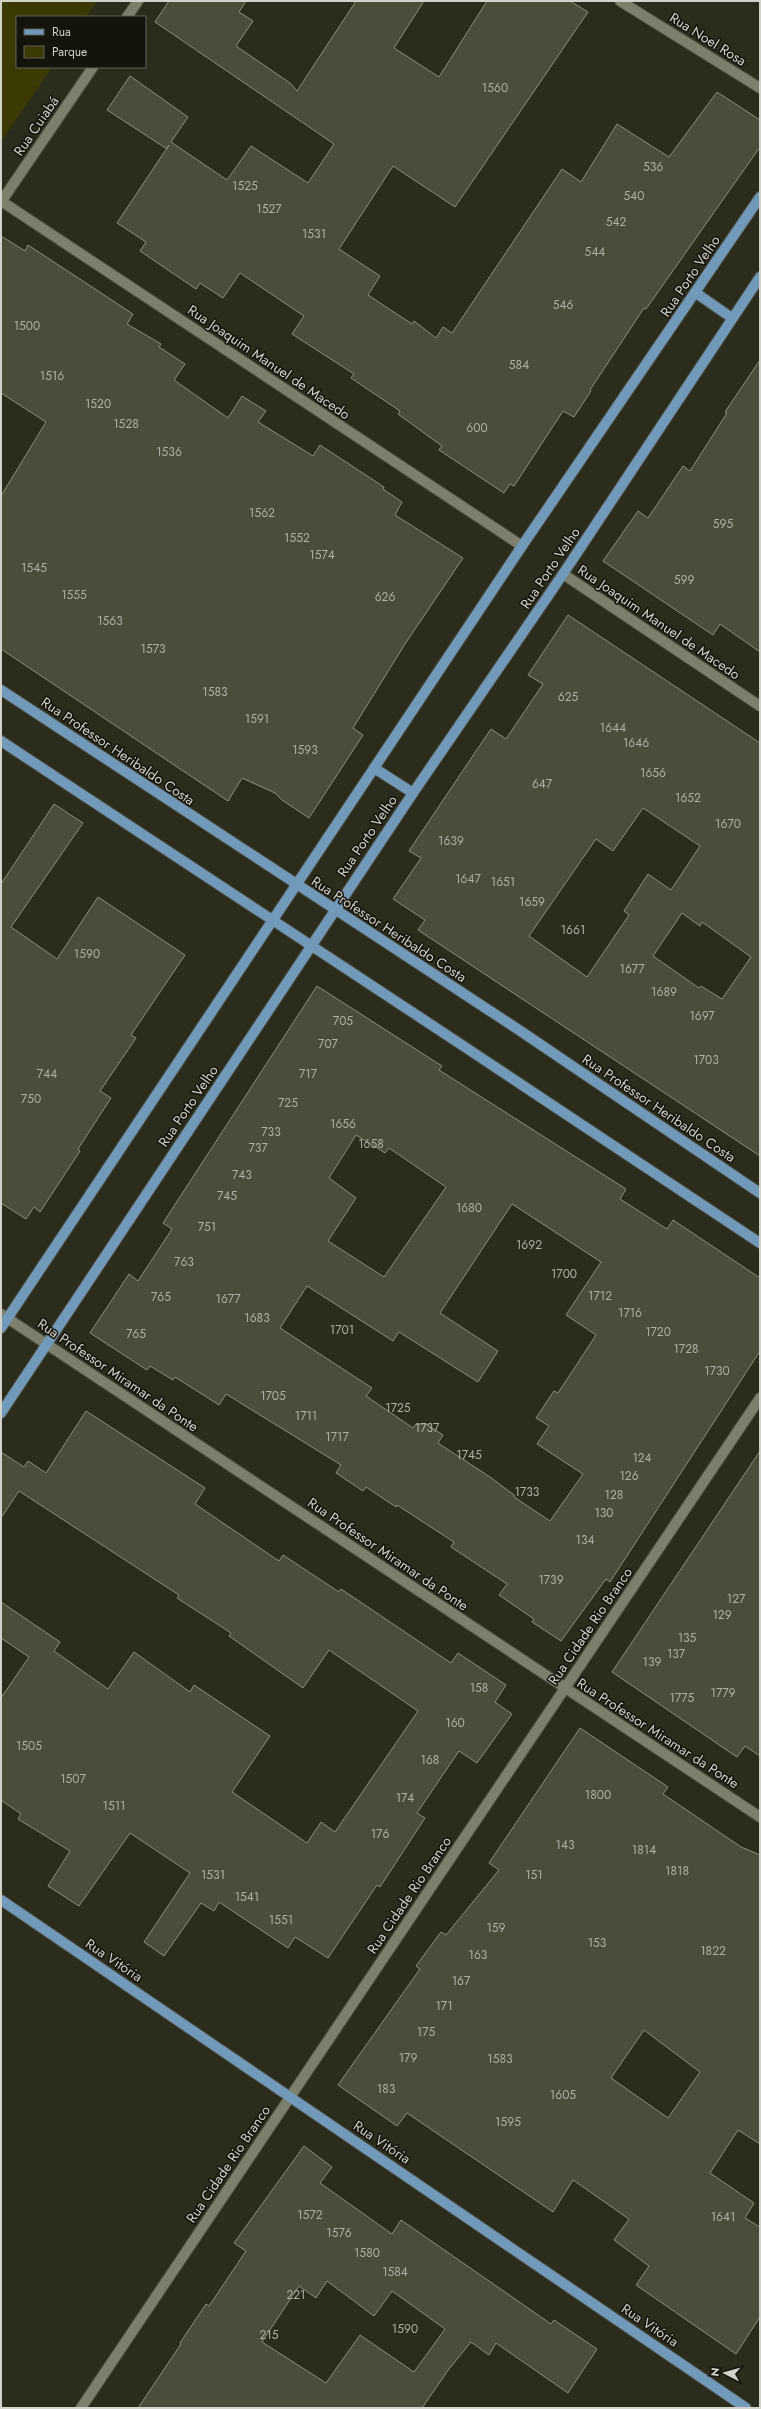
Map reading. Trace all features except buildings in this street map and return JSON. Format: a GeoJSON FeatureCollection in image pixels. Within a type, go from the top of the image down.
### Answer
{"type":"FeatureCollection","features":[{"type":"Feature","properties":{"kind":"main road","name":"Rua Porto Velho"},"geometry":{"type":"LineString","coordinates":[[1,1328],[4,1316],[272,922],[522,546],[696,293],[760,197]]}},
{"type":"Feature","properties":{"kind":"main road","name":"Rua Porto Velho"},"geometry":{"type":"LineString","coordinates":[[1,1413],[412,793],[563,574],[760,276]]}},
{"type":"Feature","properties":{"kind":"main road"},"geometry":{"type":"LineString","coordinates":[[696,293],[732,318]]}},
{"type":"Feature","properties":{"kind":"main road","name":"Rua Professor Heribaldo Costa"},"geometry":{"type":"LineString","coordinates":[[1,690],[296,886],[519,1030],[760,1193]]}},
{"type":"Feature","properties":{"kind":"main road"},"geometry":{"type":"LineString","coordinates":[[1,741],[310,947],[514,1078],[760,1243]]}},
{"type":"Feature","properties":{"kind":"main road"},"geometry":{"type":"LineString","coordinates":[[374,768],[412,793]]}},
{"type":"Feature","properties":{"kind":"main road","name":"Rua Vitória"},"geometry":{"type":"LineString","coordinates":[[1,1900],[746,2408]]}},
{"type":"Feature","properties":{"kind":"street"},"geometry":{"type":"LineString","coordinates":[[128,16],[138,1]]}},
{"type":"Feature","properties":{"kind":"street","name":"Rua Noel Rosa"},"geometry":{"type":"LineString","coordinates":[[620,1],[760,88]]}},
{"type":"Feature","properties":{"kind":"street","name":"Rua Cuiabá"},"geometry":{"type":"LineString","coordinates":[[1,201],[92,68]]}},
{"type":"Feature","properties":{"kind":"street","name":"Rua Joaquim Manuel de Macedo"},"geometry":{"type":"LineString","coordinates":[[1,201],[522,546]]}},
{"type":"Feature","properties":{"kind":"street","name":"Rua Joaquim Manuel de Macedo"},"geometry":{"type":"LineString","coordinates":[[563,574],[760,706]]}},
{"type":"Feature","properties":{"kind":"street","name":"Rua Professor Miramar da Ponte"},"geometry":{"type":"LineString","coordinates":[[4,1316],[760,1817]]}},
{"type":"Feature","properties":{"kind":"street","name":"Rua Cidade Rio Branco"},"geometry":{"type":"LineString","coordinates":[[81,2408],[760,1398]]}},
{"type":"Feature","properties":{"kind":"green space"},"geometry":{"type":"Polygon","coordinates":[[[1,1],[97,1],[87,16],[16,16],[16,68],[51,68],[1,142],[1,1]]]}}]}
